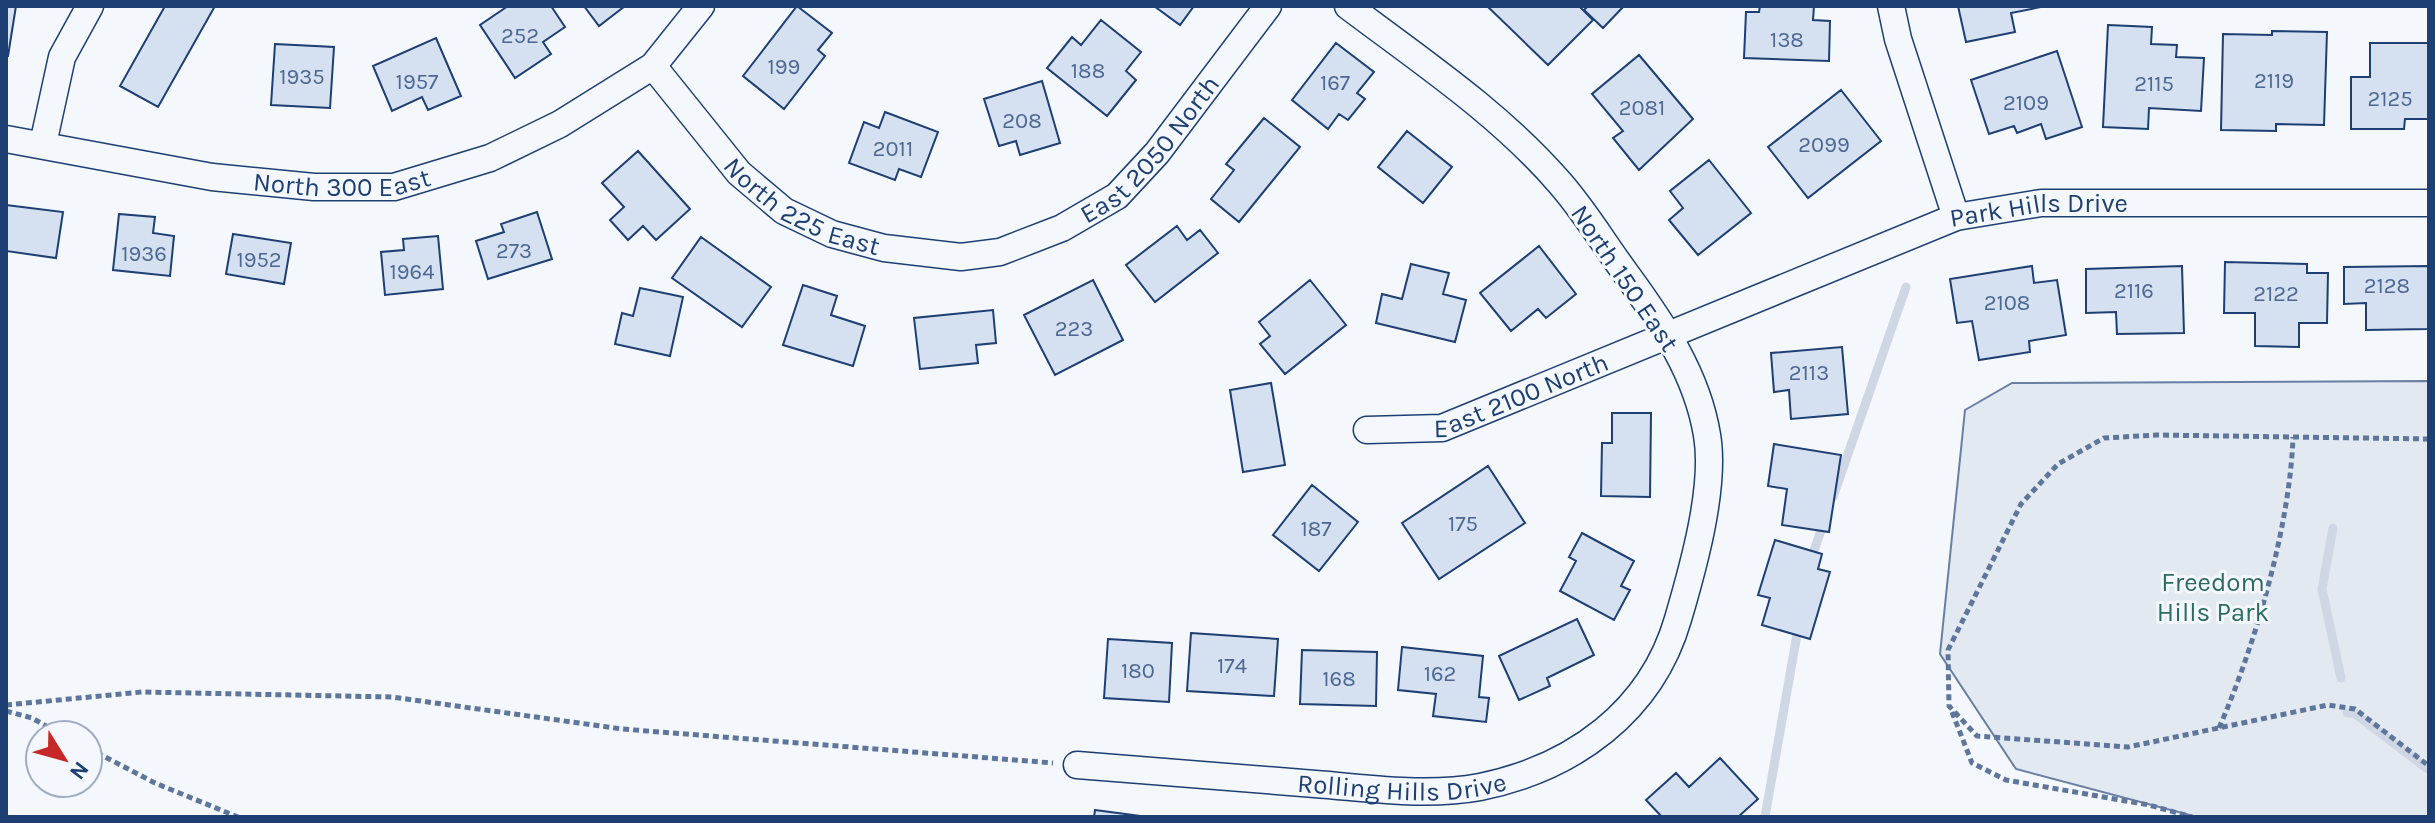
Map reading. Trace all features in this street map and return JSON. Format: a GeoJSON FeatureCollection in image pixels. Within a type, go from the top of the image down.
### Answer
{"type":"FeatureCollection","features":[{"type":"Feature","properties":{"kind":"street"},"geometry":{"type":"LineString","coordinates":[[43,144],[62,57],[90,6]]}},
{"type":"Feature","properties":{"kind":"street","name":"North 300 East"},"geometry":{"type":"LineString","coordinates":[[6,139],[212,177],[314,187],[394,187],[490,158],[560,124],[653,66],[701,6]]}},
{"type":"Feature","properties":{"kind":"street","name":"East 2050 North"},"geometry":{"type":"LineString","coordinates":[[1000,252],[1062,228],[1117,196],[1157,153],[1268,6]]}},
{"type":"Feature","properties":{"kind":"street","name":"North 150 East"},"geometry":{"type":"LineString","coordinates":[[1348,6],[1478,103],[1559,182],[1670,334],[1708,435],[1708,480],[1687,590],[1671,644]]}},
{"type":"Feature","properties":{"kind":"street"},"geometry":{"type":"LineString","coordinates":[[1891,6],[1898,39],[1956,217]]}},
{"type":"Feature","properties":{"kind":"street","name":"North 225 East"},"geometry":{"type":"LineString","coordinates":[[653,66],[739,173],[784,211],[832,234],[884,248],[928,256],[1000,252]]}},
{"type":"Feature","properties":{"kind":"street","name":"Park Hills Drive"},"geometry":{"type":"LineString","coordinates":[[1670,334],[1956,217],[2041,203],[2429,203]]}},
{"type":"Feature","properties":{"kind":"street","name":"East 2100 North"},"geometry":{"type":"LineString","coordinates":[[1367,430],[1442,428],[1670,334]]}},
{"type":"Feature","properties":{"kind":"street","name":"Rolling Hills Drive"},"geometry":{"type":"LineString","coordinates":[[1077,765],[1421,792],[1479,787],[1539,770],[1581,750],[1614,726],[1642,692],[1671,644]]}},
{"type":"Feature","properties":{"kind":"path"},"geometry":{"type":"LineString","coordinates":[[2192,817],[2149,805],[2006,780],[1972,763],[1949,706],[1948,650],[1964,612],[2021,504],[2058,464],[2104,438],[2157,435],[2429,439]]}},
{"type":"Feature","properties":{"kind":"path"},"geometry":{"type":"LineString","coordinates":[[2219,728],[2234,694],[2278,542],[2291,485],[2293,437]]}},
{"type":"Feature","properties":{"kind":"path"},"geometry":{"type":"LineString","coordinates":[[6,705],[142,692],[392,697],[622,729],[1077,765]]}},
{"type":"Feature","properties":{"kind":"path"},"geometry":{"type":"LineString","coordinates":[[1949,706],[1977,736],[2128,747],[2328,705],[2355,709],[2429,766]]}},
{"type":"Feature","properties":{"kind":"path"},"geometry":{"type":"LineString","coordinates":[[6,711],[34,719]]}},
{"type":"Feature","properties":{"kind":"path"},"geometry":{"type":"LineString","coordinates":[[104,756],[155,783],[238,817]]}},
{"type":"Feature","properties":{"kind":"green space","name":"Freedom Hills Park"},"geometry":{"type":"Polygon","coordinates":[[[2429,381],[2429,817],[2197,817],[2016,769],[1940,654],[1965,410],[2012,383],[2429,381]]]}},
{"type":"Feature","properties":{"kind":"building"},"geometry":{"type":"Polygon","coordinates":[[[6,6],[16,6],[8,56],[6,56],[6,6]]]}},
{"type":"Feature","properties":{"kind":"building"},"geometry":{"type":"Polygon","coordinates":[[[165,6],[215,6],[158,107],[120,86],[165,6]]]}},
{"type":"Feature","properties":{"kind":"building"},"geometry":{"type":"Polygon","coordinates":[[[508,6],[551,6],[565,27],[543,42],[551,54],[515,78],[480,25],[508,6]]]}},
{"type":"Feature","properties":{"kind":"building"},"geometry":{"type":"Polygon","coordinates":[[[584,6],[625,6],[599,26],[584,6]]]}},
{"type":"Feature","properties":{"kind":"building"},"geometry":{"type":"Polygon","coordinates":[[[797,6],[832,33],[818,50],[825,56],[784,109],[743,76],[797,6]]]}},
{"type":"Feature","properties":{"kind":"building"},"geometry":{"type":"Polygon","coordinates":[[[1154,6],[1194,6],[1180,25],[1154,6]]]}},
{"type":"Feature","properties":{"kind":"building"},"geometry":{"type":"Polygon","coordinates":[[[1487,6],[1579,6],[1593,20],[1548,65],[1487,6]]]}},
{"type":"Feature","properties":{"kind":"building"},"geometry":{"type":"Polygon","coordinates":[[[1588,6],[1623,7],[1603,28],[1584,10],[1588,6]]]}},
{"type":"Feature","properties":{"kind":"building"},"geometry":{"type":"Polygon","coordinates":[[[1760,6],[1814,6],[1813,20],[1830,21],[1829,61],[1744,58],[1746,12],[1759,12],[1760,6]]]}},
{"type":"Feature","properties":{"kind":"building"},"geometry":{"type":"Polygon","coordinates":[[[1958,6],[2041,7],[2011,13],[2015,32],[1966,42],[1958,6]]]}},
{"type":"Feature","properties":{"kind":"building"},"geometry":{"type":"Polygon","coordinates":[[[1101,20],[1141,52],[1126,71],[1136,80],[1107,116],[1047,68],[1072,37],[1081,45],[1101,20]]]}},
{"type":"Feature","properties":{"kind":"building"},"geometry":{"type":"Polygon","coordinates":[[[2108,25],[2152,27],[2151,44],[2177,45],[2176,57],[2204,58],[2201,111],[2149,108],[2148,129],[2103,127],[2108,25]]]}},
{"type":"Feature","properties":{"kind":"building"},"geometry":{"type":"Polygon","coordinates":[[[2272,31],[2327,32],[2324,125],[2276,124],[2276,131],[2221,130],[2223,34],[2272,35],[2272,31]]]}},
{"type":"Feature","properties":{"kind":"building"},"geometry":{"type":"Polygon","coordinates":[[[436,38],[461,96],[428,110],[422,97],[392,111],[373,66],[436,38]]]}},
{"type":"Feature","properties":{"kind":"building"},"geometry":{"type":"Polygon","coordinates":[[[1336,43],[1374,72],[1357,93],[1365,99],[1348,120],[1339,114],[1328,129],[1292,100],[1336,43]]]}},
{"type":"Feature","properties":{"kind":"building"},"geometry":{"type":"Polygon","coordinates":[[[2370,43],[2429,43],[2429,119],[2405,119],[2404,129],[2351,129],[2351,77],[2370,77],[2370,43]]]}},
{"type":"Feature","properties":{"kind":"building"},"geometry":{"type":"Polygon","coordinates":[[[275,44],[334,47],[330,108],[271,105],[275,44]]]}},
{"type":"Feature","properties":{"kind":"building"},"geometry":{"type":"Polygon","coordinates":[[[2057,51],[2082,127],[2046,139],[2041,124],[2017,133],[2014,126],[1989,134],[1971,80],[2057,51]]]}},
{"type":"Feature","properties":{"kind":"building"},"geometry":{"type":"Polygon","coordinates":[[[1639,55],[1693,119],[1639,170],[1613,138],[1623,131],[1592,94],[1639,55]]]}},
{"type":"Feature","properties":{"kind":"building"},"geometry":{"type":"Polygon","coordinates":[[[1042,81],[1060,143],[1020,155],[1016,141],[999,146],[984,99],[1042,81]]]}},
{"type":"Feature","properties":{"kind":"building"},"geometry":{"type":"Polygon","coordinates":[[[1841,90],[1881,141],[1808,198],[1768,147],[1841,90]]]}},
{"type":"Feature","properties":{"kind":"building"},"geometry":{"type":"Polygon","coordinates":[[[885,112],[938,132],[921,177],[899,169],[895,180],[849,163],[864,122],[879,128],[885,112]]]}},
{"type":"Feature","properties":{"kind":"building"},"geometry":{"type":"Polygon","coordinates":[[[1264,118],[1300,147],[1239,222],[1211,199],[1234,170],[1226,164],[1264,118]]]}},
{"type":"Feature","properties":{"kind":"building"},"geometry":{"type":"Polygon","coordinates":[[[1407,131],[1452,167],[1423,203],[1378,167],[1407,131]]]}},
{"type":"Feature","properties":{"kind":"building"},"geometry":{"type":"Polygon","coordinates":[[[638,151],[690,209],[656,240],[643,226],[628,240],[610,220],[624,207],[602,183],[638,151]]]}},
{"type":"Feature","properties":{"kind":"building"},"geometry":{"type":"Polygon","coordinates":[[[1709,160],[1751,213],[1698,255],[1669,220],[1683,208],[1670,191],[1709,160]]]}},
{"type":"Feature","properties":{"kind":"building"},"geometry":{"type":"Polygon","coordinates":[[[6,205],[63,212],[56,258],[6,251],[6,205]]]}},
{"type":"Feature","properties":{"kind":"building"},"geometry":{"type":"Polygon","coordinates":[[[537,212],[552,259],[488,279],[476,241],[504,232],[501,224],[537,212]]]}},
{"type":"Feature","properties":{"kind":"building"},"geometry":{"type":"Polygon","coordinates":[[[119,214],[155,217],[153,233],[174,236],[170,276],[113,270],[119,214]]]}},
{"type":"Feature","properties":{"kind":"building"},"geometry":{"type":"Polygon","coordinates":[[[1177,226],[1187,240],[1200,230],[1218,253],[1155,302],[1126,265],[1177,226]]]}},
{"type":"Feature","properties":{"kind":"building"},"geometry":{"type":"Polygon","coordinates":[[[233,234],[291,243],[284,284],[226,274],[233,234]]]}},
{"type":"Feature","properties":{"kind":"building"},"geometry":{"type":"Polygon","coordinates":[[[438,236],[443,289],[385,295],[381,252],[404,250],[403,239],[438,236]]]}},
{"type":"Feature","properties":{"kind":"building"},"geometry":{"type":"Polygon","coordinates":[[[701,237],[771,287],[742,327],[672,278],[701,237]]]}},
{"type":"Feature","properties":{"kind":"building"},"geometry":{"type":"Polygon","coordinates":[[[1539,246],[1576,294],[1546,318],[1538,309],[1511,331],[1480,293],[1539,246]]]}},
{"type":"Feature","properties":{"kind":"building"},"geometry":{"type":"Polygon","coordinates":[[[2225,262],[2307,264],[2307,273],[2328,273],[2327,323],[2299,323],[2299,347],[2255,346],[2255,313],[2224,313],[2225,262]]]}},
{"type":"Feature","properties":{"kind":"building"},"geometry":{"type":"Polygon","coordinates":[[[1411,264],[1449,273],[1443,294],[1466,300],[1455,342],[1376,323],[1382,294],[1402,299],[1411,264]]]}},
{"type":"Feature","properties":{"kind":"building"},"geometry":{"type":"Polygon","coordinates":[[[2032,266],[2034,283],[2057,280],[2066,335],[2029,341],[2030,352],[1979,360],[1972,321],[1957,323],[1950,279],[2032,266]]]}},
{"type":"Feature","properties":{"kind":"building"},"geometry":{"type":"Polygon","coordinates":[[[2182,266],[2184,333],[2117,334],[2116,312],[2086,313],[2086,269],[2182,266]]]}},
{"type":"Feature","properties":{"kind":"building"},"geometry":{"type":"Polygon","coordinates":[[[2429,266],[2429,329],[2366,330],[2366,303],[2344,304],[2344,267],[2429,266]]]}},
{"type":"Feature","properties":{"kind":"building"},"geometry":{"type":"Polygon","coordinates":[[[1093,280],[1123,340],[1055,375],[1024,315],[1093,280]]]}},
{"type":"Feature","properties":{"kind":"building"},"geometry":{"type":"Polygon","coordinates":[[[1310,280],[1346,325],[1285,374],[1260,344],[1270,336],[1259,322],[1310,280]]]}},
{"type":"Feature","properties":{"kind":"building"},"geometry":{"type":"Polygon","coordinates":[[[803,285],[837,296],[831,315],[865,326],[853,366],[783,345],[803,285]]]}},
{"type":"Feature","properties":{"kind":"building"},"geometry":{"type":"Polygon","coordinates":[[[640,288],[683,297],[670,356],[615,344],[622,313],[633,316],[640,288]]]}},
{"type":"Feature","properties":{"kind":"building"},"geometry":{"type":"Polygon","coordinates":[[[993,310],[996,343],[976,345],[978,363],[920,369],[914,318],[993,310]]]}},
{"type":"Feature","properties":{"kind":"building"},"geometry":{"type":"Polygon","coordinates":[[[1842,347],[1848,414],[1791,419],[1789,390],[1774,392],[1771,353],[1842,347]]]}},
{"type":"Feature","properties":{"kind":"building"},"geometry":{"type":"Polygon","coordinates":[[[1271,383],[1285,465],[1243,472],[1230,390],[1271,383]]]}},
{"type":"Feature","properties":{"kind":"building"},"geometry":{"type":"Polygon","coordinates":[[[1612,413],[1651,413],[1650,497],[1601,496],[1602,443],[1612,443],[1612,413]]]}},
{"type":"Feature","properties":{"kind":"building"},"geometry":{"type":"Polygon","coordinates":[[[1774,444],[1841,455],[1829,532],[1782,525],[1787,489],[1768,486],[1774,444]]]}},
{"type":"Feature","properties":{"kind":"building"},"geometry":{"type":"Polygon","coordinates":[[[1488,466],[1525,523],[1439,579],[1402,523],[1488,466]]]}},
{"type":"Feature","properties":{"kind":"building"},"geometry":{"type":"Polygon","coordinates":[[[1312,485],[1358,522],[1319,571],[1273,535],[1312,485]]]}},
{"type":"Feature","properties":{"kind":"building"},"geometry":{"type":"Polygon","coordinates":[[[1582,533],[1634,561],[1621,586],[1630,590],[1614,620],[1560,591],[1576,561],[1569,557],[1582,533]]]}},
{"type":"Feature","properties":{"kind":"building"},"geometry":{"type":"Polygon","coordinates":[[[1775,540],[1822,554],[1818,569],[1830,572],[1810,639],[1762,625],[1770,598],[1758,595],[1775,540]]]}},
{"type":"Feature","properties":{"kind":"building"},"geometry":{"type":"Polygon","coordinates":[[[1577,619],[1594,655],[1547,678],[1550,686],[1519,700],[1499,656],[1577,619]]]}},
{"type":"Feature","properties":{"kind":"building"},"geometry":{"type":"Polygon","coordinates":[[[1191,633],[1278,639],[1274,696],[1187,691],[1191,633]]]}},
{"type":"Feature","properties":{"kind":"building"},"geometry":{"type":"Polygon","coordinates":[[[1108,639],[1172,643],[1169,702],[1104,698],[1108,639]]]}},
{"type":"Feature","properties":{"kind":"building"},"geometry":{"type":"Polygon","coordinates":[[[1402,647],[1483,656],[1479,697],[1489,698],[1486,722],[1433,716],[1436,694],[1398,690],[1402,647]]]}},
{"type":"Feature","properties":{"kind":"building"},"geometry":{"type":"Polygon","coordinates":[[[1302,650],[1377,652],[1376,706],[1300,704],[1302,650]]]}},
{"type":"Feature","properties":{"kind":"building"},"geometry":{"type":"Polygon","coordinates":[[[1720,758],[1758,799],[1738,817],[1662,817],[1646,800],[1676,773],[1689,787],[1720,758]]]}},
{"type":"Feature","properties":{"kind":"building"},"geometry":{"type":"Polygon","coordinates":[[[1095,810],[1148,817],[1094,817],[1095,810]]]}},
{"type":"Feature","properties":{"kind":"waterway"},"geometry":{"type":"LineString","coordinates":[[1833,497],[1906,287]]}},
{"type":"Feature","properties":{"kind":"waterway"},"geometry":{"type":"LineString","coordinates":[[1810,562],[1825,519]]}},
{"type":"Feature","properties":{"kind":"waterway"},"geometry":{"type":"LineString","coordinates":[[2333,528],[2322,589],[2341,678]]}},
{"type":"Feature","properties":{"kind":"waterway"},"geometry":{"type":"LineString","coordinates":[[1765,817],[1799,623]]}},
{"type":"Feature","properties":{"kind":"waterway"},"geometry":{"type":"LineString","coordinates":[[2347,713],[2354,713],[2429,770]]}}]}
